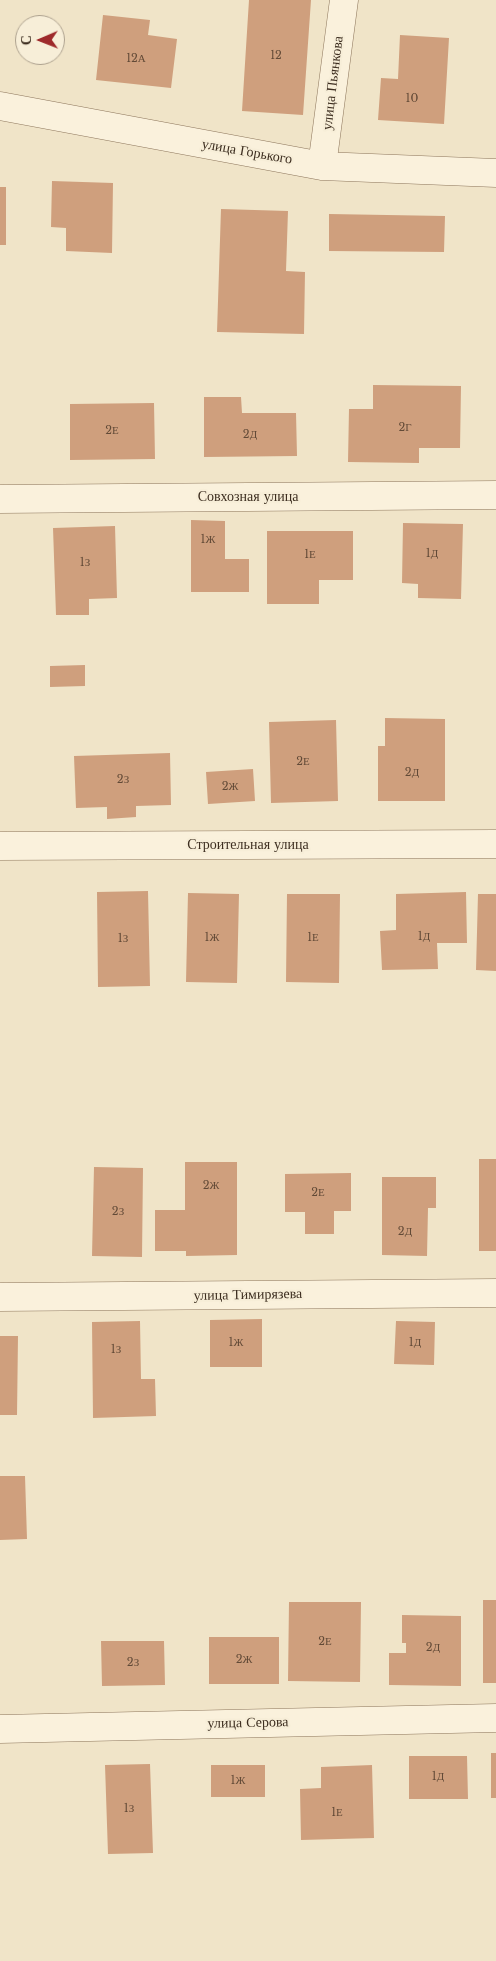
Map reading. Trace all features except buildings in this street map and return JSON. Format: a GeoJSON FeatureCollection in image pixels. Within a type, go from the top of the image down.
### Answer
{"type":"FeatureCollection","features":[{"type":"Feature","properties":{"kind":"street","name":"улица Пьянкова"},"geometry":{"type":"LineString","coordinates":[[322,166],[344,0]]}},
{"type":"Feature","properties":{"kind":"street","name":"улица Горького"},"geometry":{"type":"LineString","coordinates":[[0,106],[322,166],[496,173]]}},
{"type":"Feature","properties":{"kind":"street","name":"Совхозная улица"},"geometry":{"type":"LineString","coordinates":[[0,499],[496,495]]}},
{"type":"Feature","properties":{"kind":"street","name":"Строительная улица"},"geometry":{"type":"LineString","coordinates":[[0,846],[496,844]]}},
{"type":"Feature","properties":{"kind":"street","name":"улица Тимирязева"},"geometry":{"type":"LineString","coordinates":[[0,1297],[496,1293]]}},
{"type":"Feature","properties":{"kind":"street","name":"улица Серова"},"geometry":{"type":"LineString","coordinates":[[0,1729],[496,1718]]}}]}
